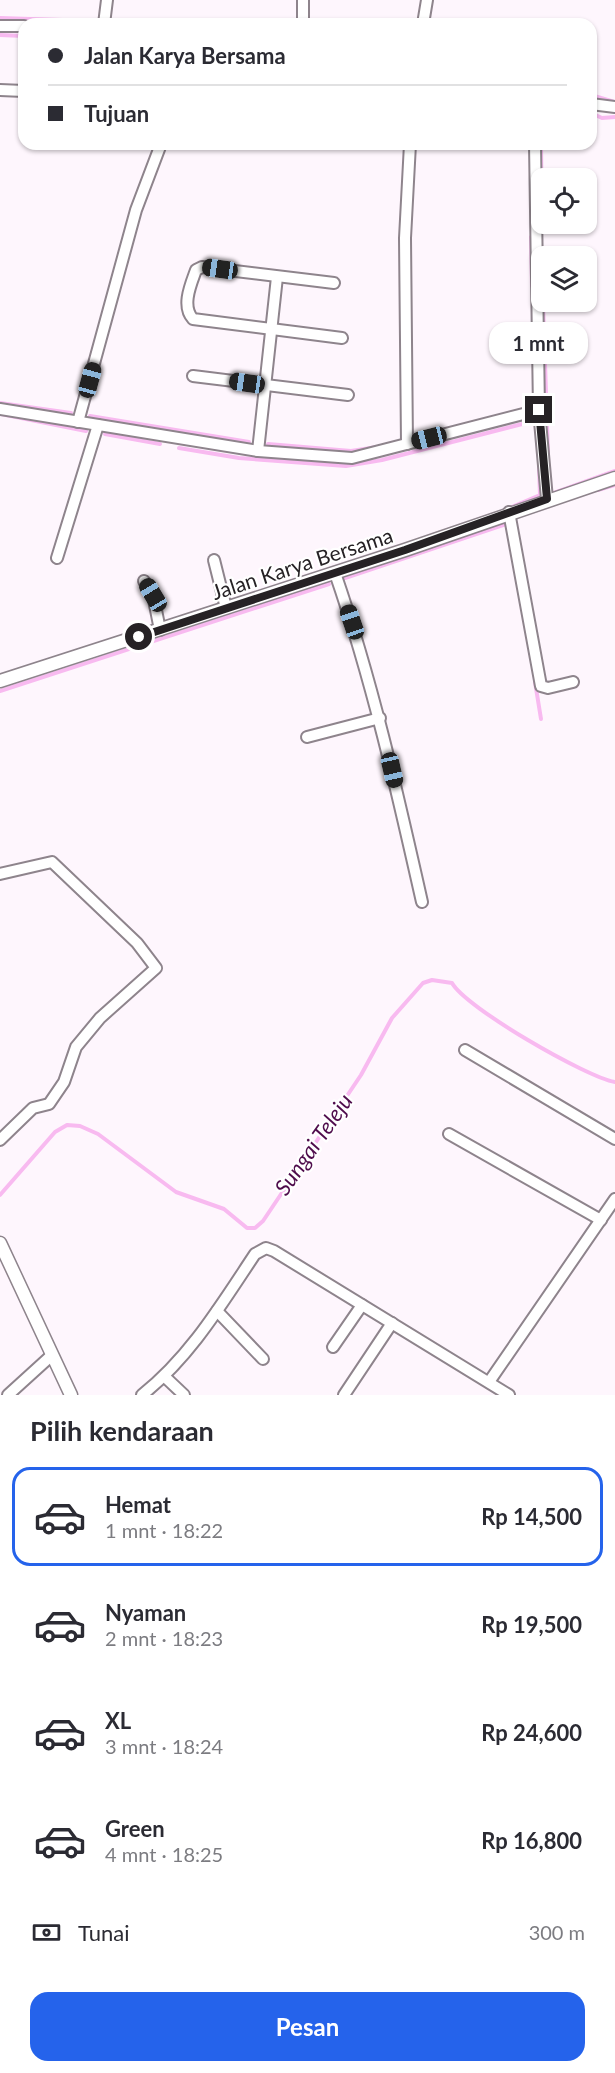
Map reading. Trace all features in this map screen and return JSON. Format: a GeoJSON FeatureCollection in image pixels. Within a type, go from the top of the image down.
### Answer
{"type":"FeatureCollection","features":[{"type":"Feature","properties":{"kind":"street"},"geometry":{"type":"LineString","coordinates":[[105,18],[107,0]]}},
{"type":"Feature","properties":{"kind":"street"},"geometry":{"type":"LineString","coordinates":[[303,0],[303,18]]}},
{"type":"Feature","properties":{"kind":"street"},"geometry":{"type":"LineString","coordinates":[[424,18],[427,0]]}},
{"type":"Feature","properties":{"kind":"street"},"geometry":{"type":"LineString","coordinates":[[0,26],[18,26]]}},
{"type":"Feature","properties":{"kind":"street"},"geometry":{"type":"LineString","coordinates":[[0,90],[18,91]]}},
{"type":"Feature","properties":{"kind":"street"},"geometry":{"type":"LineString","coordinates":[[597,105],[615,107]]}},
{"type":"Feature","properties":{"kind":"street"},"geometry":{"type":"LineString","coordinates":[[78,422],[136,210],[159,150]]}},
{"type":"Feature","properties":{"kind":"street"},"geometry":{"type":"LineString","coordinates":[[407,444],[405,238],[410,150]]}},
{"type":"Feature","properties":{"kind":"street"},"geometry":{"type":"LineString","coordinates":[[535,150],[539,410],[547,499]]}},
{"type":"Feature","properties":{"kind":"street"},"geometry":{"type":"LineString","coordinates":[[334,283],[202,267],[196,270],[187,306],[188,314],[193,318],[342,338]]}},
{"type":"Feature","properties":{"kind":"street"},"geometry":{"type":"LineString","coordinates":[[258,451],[276,277]]}},
{"type":"Feature","properties":{"kind":"street"},"geometry":{"type":"LineString","coordinates":[[193,376],[348,395]]}},
{"type":"Feature","properties":{"kind":"street"},"geometry":{"type":"LineString","coordinates":[[0,409],[258,451],[351,458],[539,410]]}},
{"type":"Feature","properties":{"kind":"street"},"geometry":{"type":"LineString","coordinates":[[57,558],[98,425]]}},
{"type":"Feature","properties":{"kind":"street","name":"Jalan Karya Bersama"},"geometry":{"type":"LineString","coordinates":[[0,681],[335,573],[547,499],[615,478]]}},
{"type":"Feature","properties":{"kind":"street"},"geometry":{"type":"LineString","coordinates":[[509,512],[541,686],[548,688],[573,682]]}},
{"type":"Feature","properties":{"kind":"street"},"geometry":{"type":"LineString","coordinates":[[214,560],[226,608]]}},
{"type":"Feature","properties":{"kind":"street"},"geometry":{"type":"LineString","coordinates":[[335,573],[380,718],[422,902]]}},
{"type":"Feature","properties":{"kind":"street"},"geometry":{"type":"LineString","coordinates":[[144,581],[153,595],[160,630]]}},
{"type":"Feature","properties":{"kind":"street"},"geometry":{"type":"LineString","coordinates":[[307,737],[380,718]]}},
{"type":"Feature","properties":{"kind":"street"},"geometry":{"type":"LineString","coordinates":[[0,874],[52,862],[137,943],[156,968],[100,1018],[76,1047],[64,1082],[49,1104],[33,1108],[0,1140]]}},
{"type":"Feature","properties":{"kind":"street"},"geometry":{"type":"LineString","coordinates":[[465,1050],[615,1139]]}},
{"type":"Feature","properties":{"kind":"street"},"geometry":{"type":"LineString","coordinates":[[449,1134],[601,1220]]}},
{"type":"Feature","properties":{"kind":"street"},"geometry":{"type":"LineString","coordinates":[[489,1382],[615,1199]]}},
{"type":"Feature","properties":{"kind":"street"},"geometry":{"type":"LineString","coordinates":[[0,1243],[27,1295],[71,1395]]}},
{"type":"Feature","properties":{"kind":"street"},"geometry":{"type":"LineString","coordinates":[[142,1395],[165,1377],[217,1311],[255,1254],[266,1248],[509,1395]]}},
{"type":"Feature","properties":{"kind":"street"},"geometry":{"type":"LineString","coordinates":[[333,1347],[362,1305]]}},
{"type":"Feature","properties":{"kind":"street"},"geometry":{"type":"LineString","coordinates":[[217,1311],[263,1359]]}},
{"type":"Feature","properties":{"kind":"street"},"geometry":{"type":"LineString","coordinates":[[344,1395],[392,1323]]}},
{"type":"Feature","properties":{"kind":"street"},"geometry":{"type":"LineString","coordinates":[[8,1395],[52,1355]]}},
{"type":"Feature","properties":{"kind":"street"},"geometry":{"type":"LineString","coordinates":[[165,1377],[184,1395]]}},
{"type":"Feature","properties":{"kind":"waterway"},"geometry":{"type":"LineString","coordinates":[[0,18],[18,19]]}},
{"type":"Feature","properties":{"kind":"waterway"},"geometry":{"type":"LineString","coordinates":[[0,35],[18,36]]}},
{"type":"Feature","properties":{"kind":"waterway"},"geometry":{"type":"LineString","coordinates":[[597,97],[615,102]]}},
{"type":"Feature","properties":{"kind":"waterway"},"geometry":{"type":"LineString","coordinates":[[597,116],[602,118],[615,117]]}},
{"type":"Feature","properties":{"kind":"waterway"},"geometry":{"type":"LineString","coordinates":[[541,150],[541,168]]}},
{"type":"Feature","properties":{"kind":"waterway"},"geometry":{"type":"LineString","coordinates":[[531,237],[531,246]]}},
{"type":"Feature","properties":{"kind":"waterway"},"geometry":{"type":"LineString","coordinates":[[543,312],[548,454]]}},
{"type":"Feature","properties":{"kind":"waterway"},"geometry":{"type":"LineString","coordinates":[[0,403],[71,413]]}},
{"type":"Feature","properties":{"kind":"waterway"},"geometry":{"type":"LineString","coordinates":[[1,414],[86,431]]}},
{"type":"Feature","properties":{"kind":"waterway"},"geometry":{"type":"LineString","coordinates":[[90,416],[249,442]]}},
{"type":"Feature","properties":{"kind":"waterway"},"geometry":{"type":"LineString","coordinates":[[179,448],[239,458],[346,466],[382,460],[530,422],[537,425]]}},
{"type":"Feature","properties":{"kind":"waterway"},"geometry":{"type":"LineString","coordinates":[[105,434],[160,444]]}},
{"type":"Feature","properties":{"kind":"waterway"},"geometry":{"type":"LineString","coordinates":[[268,444],[351,451],[377,447]]}},
{"type":"Feature","properties":{"kind":"waterway"},"geometry":{"type":"LineString","coordinates":[[507,509],[540,495],[539,466]]}},
{"type":"Feature","properties":{"kind":"waterway"},"geometry":{"type":"LineString","coordinates":[[550,491],[551,494],[615,471]]}},
{"type":"Feature","properties":{"kind":"waterway"},"geometry":{"type":"LineString","coordinates":[[598,490],[615,485]]}},
{"type":"Feature","properties":{"kind":"waterway"},"geometry":{"type":"LineString","coordinates":[[345,578],[509,523]]}},
{"type":"Feature","properties":{"kind":"waterway"},"geometry":{"type":"LineString","coordinates":[[0,691],[329,584]]}},
{"type":"Feature","properties":{"kind":"waterway"},"geometry":{"type":"LineString","coordinates":[[535,682],[541,719]]}},
{"type":"Feature","properties":{"kind":"waterway","name":"Sungai Teleju"},"geometry":{"type":"LineString","coordinates":[[0,1195],[55,1132],[67,1125],[80,1126],[98,1134],[176,1192],[224,1209],[247,1228],[255,1228],[263,1221],[361,1075],[392,1018],[423,983],[432,980],[452,983],[479,1008],[528,1040],[579,1068],[615,1082]]}},
{"type":"Feature","properties":{"kind":"route"},"geometry":{"type":"LineString","coordinates":[[139,637],[405,550],[547,499],[539,410]]}}]}
